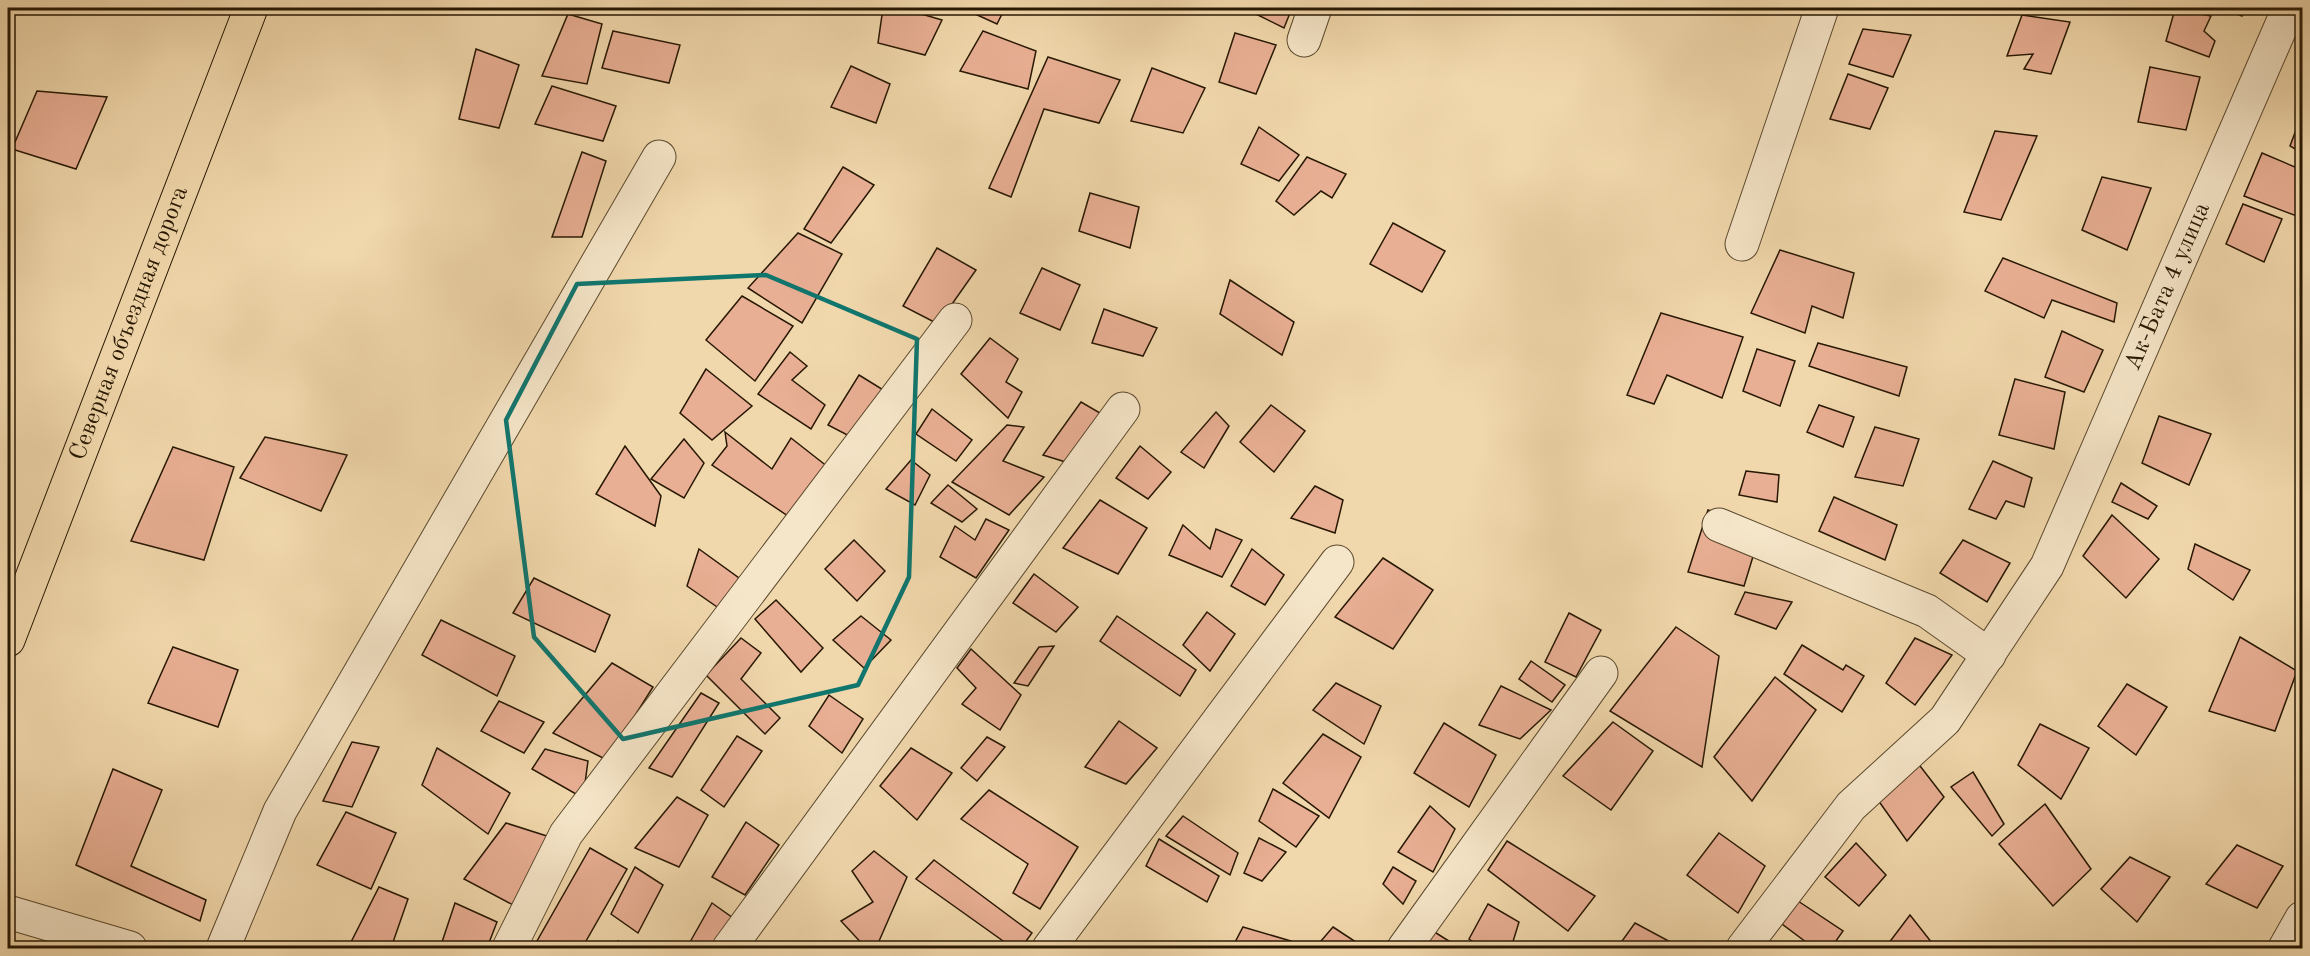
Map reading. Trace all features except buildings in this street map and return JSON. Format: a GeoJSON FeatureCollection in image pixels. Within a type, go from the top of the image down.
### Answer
{"type":"FeatureCollection","features":[{"type":"Feature","properties":{"kind":"highway","name":"Северная объездная дорога"},"geometry":{"type":"LineString","coordinates":[[8,640],[251,8]]}},
{"type":"Feature","properties":{"kind":"street"},"geometry":{"type":"LineString","coordinates":[[1304,40],[1315,8]]}},
{"type":"Feature","properties":{"kind":"street"},"geometry":{"type":"LineString","coordinates":[[1742,244],[1822,8]]}},
{"type":"Feature","properties":{"kind":"street","name":"Ак-Бата 4 улица"},"geometry":{"type":"LineString","coordinates":[[1743,948],[1851,806],[1945,720],[2048,566],[2289,8]]}},
{"type":"Feature","properties":{"kind":"street"},"geometry":{"type":"LineString","coordinates":[[223,948],[280,811],[659,157]]}},
{"type":"Feature","properties":{"kind":"street"},"geometry":{"type":"LineString","coordinates":[[509,948],[566,834],[955,320]]}},
{"type":"Feature","properties":{"kind":"street"},"geometry":{"type":"LineString","coordinates":[[729,948],[1123,409]]}},
{"type":"Feature","properties":{"kind":"street"},"geometry":{"type":"LineString","coordinates":[[1719,525],[1927,611],[1989,655]]}},
{"type":"Feature","properties":{"kind":"street"},"geometry":{"type":"LineString","coordinates":[[1049,948],[1337,562]]}},
{"type":"Feature","properties":{"kind":"street"},"geometry":{"type":"LineString","coordinates":[[1404,948],[1600,673]]}},
{"type":"Feature","properties":{"kind":"street"},"geometry":{"type":"LineString","coordinates":[[8,912],[130,948]]}},
{"type":"Feature","properties":{"kind":"street"},"geometry":{"type":"LineString","coordinates":[[2285,948],[2302,918]]}},
{"type":"Feature","properties":{"kind":"highlighted area"},"geometry":{"type":"Polygon","coordinates":[[[766,275],[917,339],[909,577],[858,685],[623,739],[534,637],[506,420],[577,284],[766,275]]]}}]}
